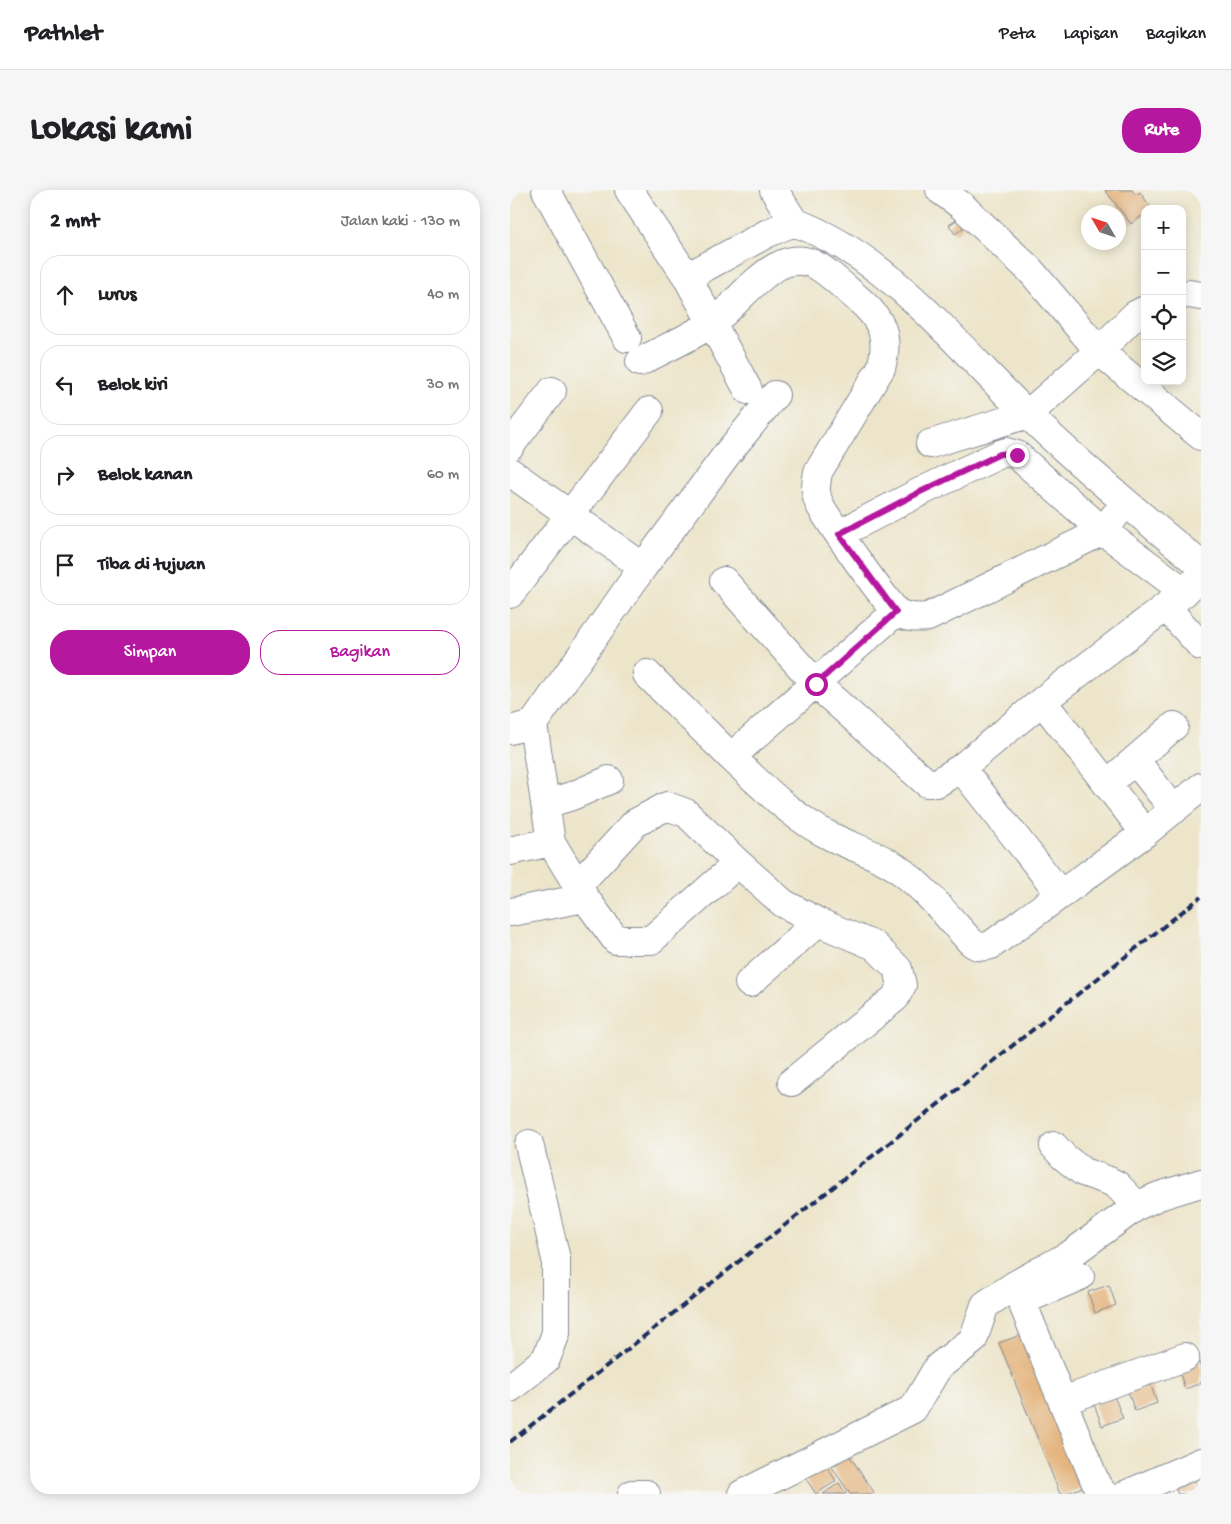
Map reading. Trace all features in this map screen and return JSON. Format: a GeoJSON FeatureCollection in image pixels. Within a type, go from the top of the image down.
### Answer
{"type":"FeatureCollection","features":[{"type":"Feature","properties":{"kind":"street"},"geometry":{"type":"LineString","coordinates":[[546,190],[627,338]]}},
{"type":"Feature","properties":{"kind":"street"},"geometry":{"type":"LineString","coordinates":[[629,190],[698,299],[748,390]]}},
{"type":"Feature","properties":{"kind":"street"},"geometry":{"type":"LineString","coordinates":[[774,190],[794,222],[815,229],[839,243],[870,264],[912,298],[1028,414],[1115,516],[1184,591],[1201,646]]}},
{"type":"Feature","properties":{"kind":"street"},"geometry":{"type":"LineString","coordinates":[[940,190],[962,206],[1030,270],[1100,351],[1201,436]]}},
{"type":"Feature","properties":{"kind":"street"},"geometry":{"type":"LineString","coordinates":[[640,362],[698,299],[768,233],[794,222]]}},
{"type":"Feature","properties":{"kind":"street"},"geometry":{"type":"LineString","coordinates":[[698,299],[757,281],[778,266],[789,261],[803,261],[818,266],[871,309],[880,322],[884,336],[885,353],[882,368],[818,472],[815,488],[819,504],[896,612],[912,618],[928,617],[1115,516]]}},
{"type":"Feature","properties":{"kind":"street"},"geometry":{"type":"LineString","coordinates":[[1185,295],[1201,296]]}},
{"type":"Feature","properties":{"kind":"street"},"geometry":{"type":"LineString","coordinates":[[930,444],[1028,414],[1100,351],[1135,315],[1141,312]]}},
{"type":"Feature","properties":{"kind":"street"},"geometry":{"type":"LineString","coordinates":[[510,446],[552,391]]}},
{"type":"Feature","properties":{"kind":"street"},"geometry":{"type":"LineString","coordinates":[[738,864],[651,940],[616,940],[581,892],[551,842],[545,804],[522,727],[727,454],[775,395]]}},
{"type":"Feature","properties":{"kind":"street"},"geometry":{"type":"LineString","coordinates":[[510,594],[649,410]]}},
{"type":"Feature","properties":{"kind":"street"},"geometry":{"type":"LineString","coordinates":[[839,534],[920,492],[1006,452],[1017,455],[1115,516],[1201,565]]}},
{"type":"Feature","properties":{"kind":"street"},"geometry":{"type":"LineString","coordinates":[[510,472],[643,567]]}},
{"type":"Feature","properties":{"kind":"street"},"geometry":{"type":"LineString","coordinates":[[724,581],[816,684],[927,783],[937,783],[961,768],[1184,591]]}},
{"type":"Feature","properties":{"kind":"street"},"geometry":{"type":"LineString","coordinates":[[730,757],[816,684],[896,612]]}},
{"type":"Feature","properties":{"kind":"street"},"geometry":{"type":"LineString","coordinates":[[647,674],[730,757],[784,806],[809,824],[832,837],[875,855],[912,879],[976,946],[991,945],[1145,833],[1201,787]]}},
{"type":"Feature","properties":{"kind":"street"},"geometry":{"type":"LineString","coordinates":[[1042,702],[1145,833]]}},
{"type":"Feature","properties":{"kind":"street"},"geometry":{"type":"LineString","coordinates":[[1107,784],[1174,726]]}},
{"type":"Feature","properties":{"kind":"street"},"geometry":{"type":"LineString","coordinates":[[1135,760],[1174,810]]}},
{"type":"Feature","properties":{"kind":"street"},"geometry":{"type":"LineString","coordinates":[[961,768],[1061,895]]}},
{"type":"Feature","properties":{"kind":"street"},"geometry":{"type":"LineString","coordinates":[[545,804],[572,796],[609,780]]}},
{"type":"Feature","properties":{"kind":"street"},"geometry":{"type":"LineString","coordinates":[[511,912],[581,892],[635,822],[667,806],[686,813],[738,864],[783,904],[818,922],[875,946],[898,969],[902,985],[896,998],[792,1082]]}},
{"type":"Feature","properties":{"kind":"street"},"geometry":{"type":"LineString","coordinates":[[510,851],[551,842]]}},
{"type":"Feature","properties":{"kind":"street"},"geometry":{"type":"LineString","coordinates":[[749,983],[818,922]]}},
{"type":"Feature","properties":{"kind":"street"},"geometry":{"type":"LineString","coordinates":[[510,1388],[546,1359],[556,1333],[556,1259],[529,1144]]}},
{"type":"Feature","properties":{"kind":"street"},"geometry":{"type":"LineString","coordinates":[[1054,1146],[1064,1157],[1083,1172],[1117,1185],[1136,1206]]}},
{"type":"Feature","properties":{"kind":"street"},"geometry":{"type":"LineString","coordinates":[[1019,1293],[1136,1206],[1159,1196],[1201,1183]]}},
{"type":"Feature","properties":{"kind":"street"},"geometry":{"type":"LineString","coordinates":[[742,1494],[913,1409],[938,1367],[974,1340],[985,1305],[1019,1293],[1080,1276]]}},
{"type":"Feature","properties":{"kind":"street"},"geometry":{"type":"LineString","coordinates":[[1019,1293],[1097,1486],[1104,1494]]}},
{"type":"Feature","properties":{"kind":"street"},"geometry":{"type":"LineString","coordinates":[[1063,1401],[1185,1357]]}},
{"type":"Feature","properties":{"kind":"street"},"geometry":{"type":"LineString","coordinates":[[1141,1491],[1201,1462]]}},
{"type":"Feature","properties":{"kind":"street"},"geometry":{"type":"LineString","coordinates":[[632,1494],[646,1494]]}},
{"type":"Feature","properties":{"kind":"building"},"geometry":{"type":"Polygon","coordinates":[[[1105,190],[1132,190],[1136,195],[1140,192],[1149,205],[1141,205],[1141,217],[1131,224],[1126,217],[1126,205],[1116,205],[1105,190]]]}},
{"type":"Feature","properties":{"kind":"building"},"geometry":{"type":"Polygon","coordinates":[[[958,219],[963,228],[955,234],[949,225],[958,219]]]}},
{"type":"Feature","properties":{"kind":"building"},"geometry":{"type":"Polygon","coordinates":[[[1109,1285],[1116,1305],[1095,1313],[1088,1292],[1109,1285]]]}},
{"type":"Feature","properties":{"kind":"building"},"geometry":{"type":"Polygon","coordinates":[[[1023,1334],[1085,1486],[1065,1494],[1060,1494],[999,1343],[1023,1334]]]}},
{"type":"Feature","properties":{"kind":"building"},"geometry":{"type":"Polygon","coordinates":[[[1198,1360],[1201,1368],[1201,1383],[1185,1389],[1178,1367],[1198,1360]]]}},
{"type":"Feature","properties":{"kind":"building"},"geometry":{"type":"Polygon","coordinates":[[[1149,1380],[1157,1403],[1135,1411],[1127,1389],[1149,1380]]]}},
{"type":"Feature","properties":{"kind":"building"},"geometry":{"type":"Polygon","coordinates":[[[1114,1396],[1123,1418],[1102,1426],[1094,1404],[1114,1396]]]}},
{"type":"Feature","properties":{"kind":"building"},"geometry":{"type":"Polygon","coordinates":[[[849,1455],[874,1492],[871,1494],[850,1494],[832,1467],[849,1455]]]}},
{"type":"Feature","properties":{"kind":"building"},"geometry":{"type":"Polygon","coordinates":[[[824,1462],[836,1481],[816,1494],[804,1476],[824,1462]]]}},
{"type":"Feature","properties":{"kind":"building"},"geometry":{"type":"Polygon","coordinates":[[[1193,1477],[1200,1494],[1178,1494],[1174,1485],[1193,1477]]]}},
{"type":"Feature","properties":{"kind":"building"},"geometry":{"type":"Polygon","coordinates":[[[839,1483],[846,1494],[823,1494],[839,1483]]]}},
{"type":"Feature","properties":{"kind":"railway"},"geometry":{"type":"LineString","coordinates":[[510,1442],[1201,897]]}},
{"type":"Feature","properties":{"kind":"route"},"geometry":{"type":"LineString","coordinates":[[816,684],[896,612],[839,534],[920,492],[1000,454],[1006,452],[1017,455]]}}]}
